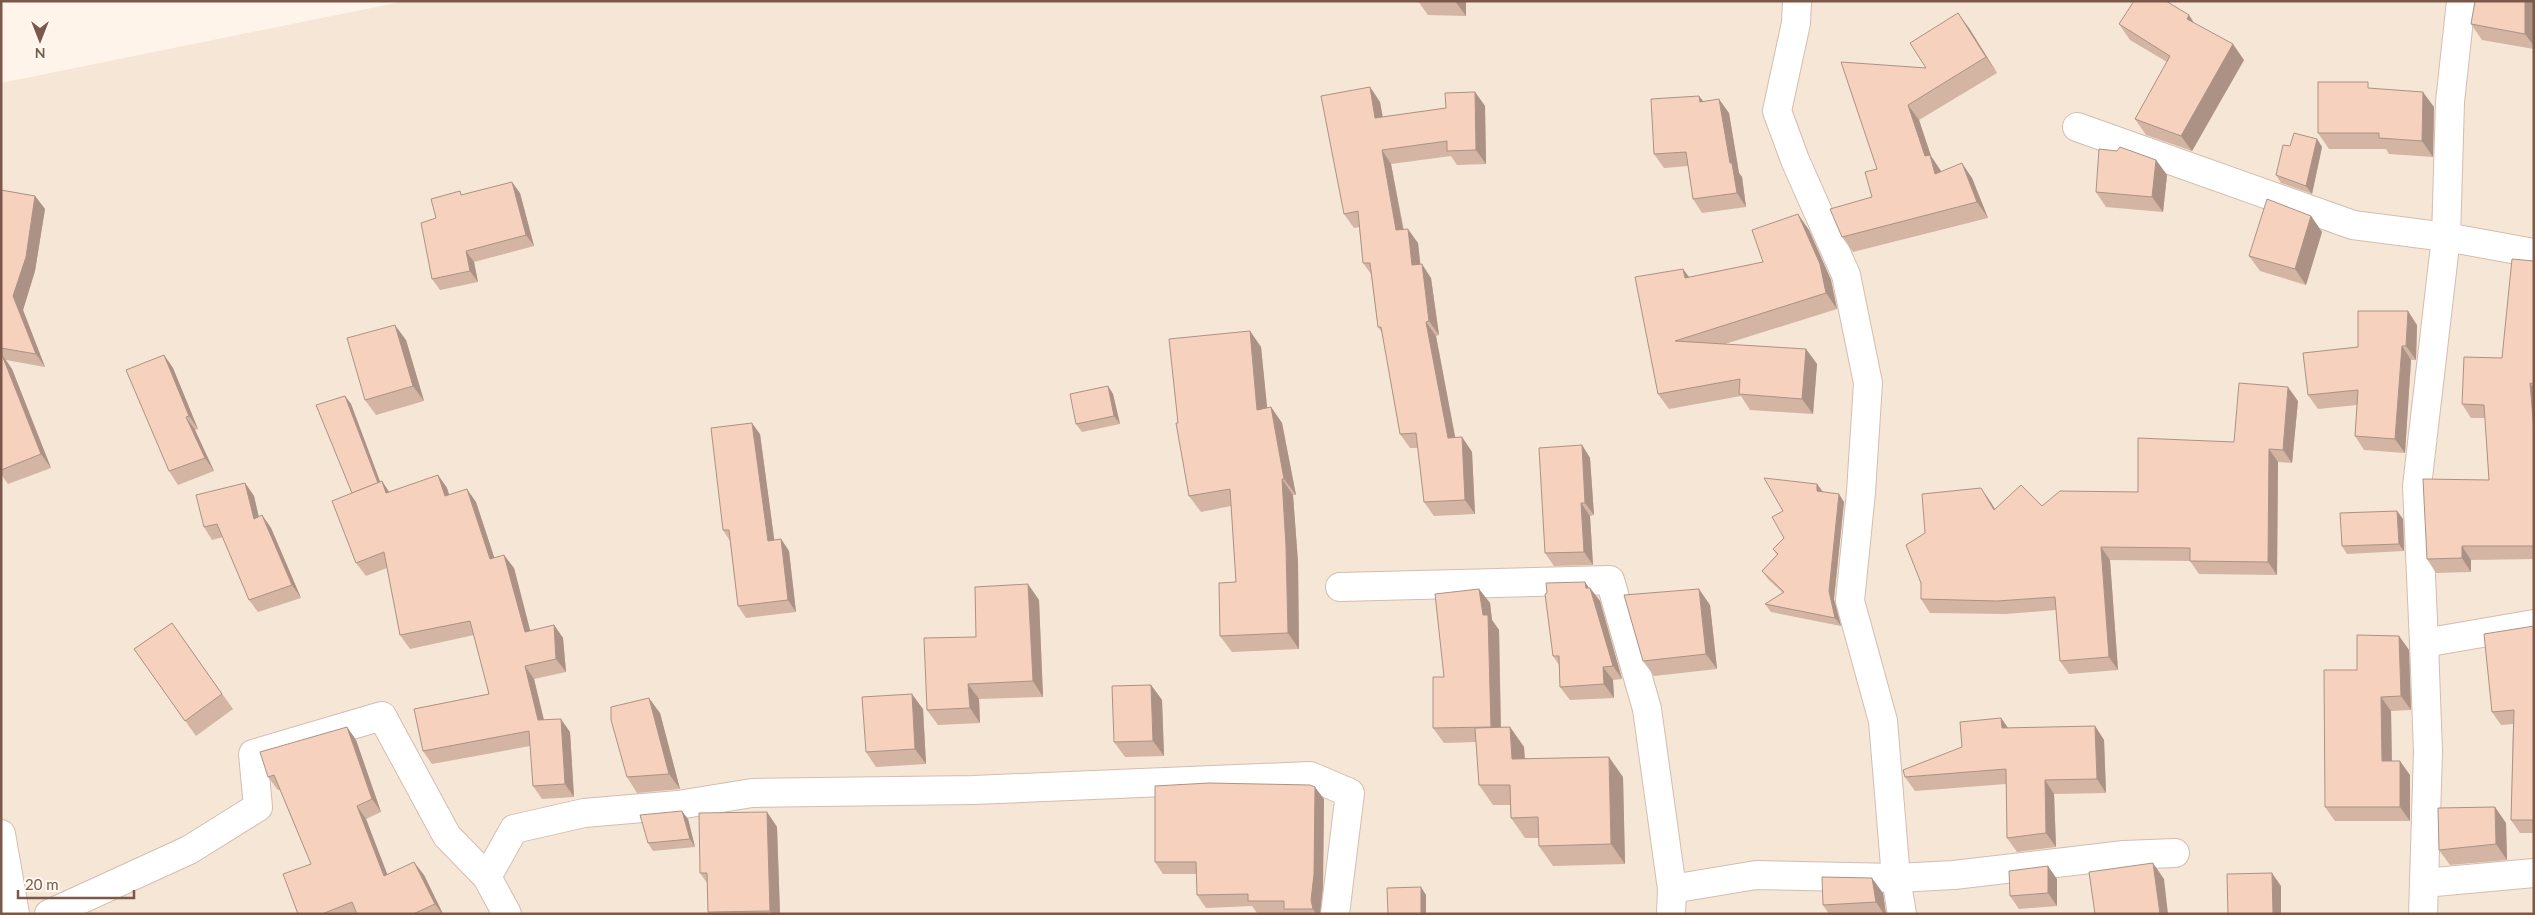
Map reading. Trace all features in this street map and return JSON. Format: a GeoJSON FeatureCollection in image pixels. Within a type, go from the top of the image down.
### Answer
{"type":"FeatureCollection","features":[{"type":"Feature","properties":{"kind":"street"},"geometry":{"type":"LineString","coordinates":[[1797,1],[1796,23],[1777,111],[1795,160],[1846,275],[1868,383],[1861,492],[1850,601],[1883,721],[1896,878],[1902,914]]}},
{"type":"Feature","properties":{"kind":"street"},"geometry":{"type":"LineString","coordinates":[[2423,914],[2428,752],[2417,486],[2446,237],[2450,102],[2461,1]]}},
{"type":"Feature","properties":{"kind":"street"},"geometry":{"type":"LineString","coordinates":[[2077,127],[2352,225],[2446,237],[2534,253]]}},
{"type":"Feature","properties":{"kind":"street"},"geometry":{"type":"LineString","coordinates":[[1340,587],[1610,580],[1647,709],[1672,901],[1756,875],[1896,878],[1954,875],[2124,855],[2175,853]]}},
{"type":"Feature","properties":{"kind":"street"},"geometry":{"type":"LineString","coordinates":[[2424,643],[2534,624]]}},
{"type":"Feature","properties":{"kind":"street"},"geometry":{"type":"LineString","coordinates":[[49,914],[188,850],[258,807],[253,754],[382,716],[447,836],[487,877],[507,914]]}},
{"type":"Feature","properties":{"kind":"street"},"geometry":{"type":"LineString","coordinates":[[487,877],[514,829],[584,813],[678,805],[752,793],[972,790],[1310,776],[1350,793],[1335,914]]}},
{"type":"Feature","properties":{"kind":"street"},"geometry":{"type":"LineString","coordinates":[[1,834],[15,914]]}},
{"type":"Feature","properties":{"kind":"street"},"geometry":{"type":"LineString","coordinates":[[2424,883],[2534,873]]}},
{"type":"Feature","properties":{"kind":"shaded area"},"geometry":{"type":"Polygon","coordinates":[[[406,1],[2534,1],[2534,914],[1,914],[1,83],[406,1]]]}},
{"type":"Feature","properties":{"kind":"building"},"geometry":{"type":"Polygon","coordinates":[[[2134,1],[2166,1],[2189,15],[2187,19],[2233,44],[2181,136],[2135,119],[2170,56],[2119,24],[2134,1]]]}},
{"type":"Feature","properties":{"kind":"building"},"geometry":{"type":"Polygon","coordinates":[[[2475,1],[2525,1],[2525,34],[2471,24],[2475,1]]]}},
{"type":"Feature","properties":{"kind":"building"},"geometry":{"type":"Polygon","coordinates":[[[1958,13],[1986,57],[1908,105],[1925,156],[1930,155],[1935,174],[1962,163],[1977,202],[1842,237],[1830,209],[1872,197],[1865,172],[1877,169],[1841,62],[1926,68],[1910,43],[1958,13]]]}},
{"type":"Feature","properties":{"kind":"building"},"geometry":{"type":"Polygon","coordinates":[[[2318,82],[2368,82],[2368,88],[2423,92],[2422,141],[2379,138],[2379,133],[2318,133],[2318,82]]]}},
{"type":"Feature","properties":{"kind":"building"},"geometry":{"type":"Polygon","coordinates":[[[1370,87],[1375,118],[1446,108],[1445,93],[1475,92],[1476,150],[1447,151],[1447,141],[1382,150],[1396,230],[1408,229],[1412,265],[1422,264],[1429,321],[1426,322],[1448,438],[1462,437],[1465,500],[1424,502],[1416,433],[1400,434],[1381,327],[1378,327],[1370,263],[1363,263],[1358,211],[1344,214],[1321,96],[1370,87]]]}},
{"type":"Feature","properties":{"kind":"building"},"geometry":{"type":"Polygon","coordinates":[[[1699,96],[1700,102],[1719,99],[1737,193],[1693,199],[1686,152],[1654,154],[1651,99],[1699,96]]]}},
{"type":"Feature","properties":{"kind":"building"},"geometry":{"type":"Polygon","coordinates":[[[2294,133],[2317,139],[2306,186],[2276,175],[2283,145],[2290,146],[2294,133]]]}},
{"type":"Feature","properties":{"kind":"building"},"geometry":{"type":"Polygon","coordinates":[[[2120,147],[2156,160],[2152,197],[2096,192],[2099,149],[2117,151],[2120,147]]]}},
{"type":"Feature","properties":{"kind":"building"},"geometry":{"type":"Polygon","coordinates":[[[512,182],[526,235],[466,251],[470,271],[432,279],[421,223],[436,218],[431,199],[460,191],[461,195],[512,182]]]}},
{"type":"Feature","properties":{"kind":"building"},"geometry":{"type":"Polygon","coordinates":[[[1,190],[35,196],[26,257],[13,296],[36,354],[1,348],[1,190]]]}},
{"type":"Feature","properties":{"kind":"building"},"geometry":{"type":"Polygon","coordinates":[[[2267,199],[2311,216],[2295,269],[2249,256],[2267,199]]]}},
{"type":"Feature","properties":{"kind":"building"},"geometry":{"type":"Polygon","coordinates":[[[1798,214],[1820,264],[1826,293],[1675,341],[1806,349],[1802,399],[1739,394],[1740,379],[1658,394],[1635,277],[1683,269],[1685,278],[1763,262],[1752,230],[1798,214]]]}},
{"type":"Feature","properties":{"kind":"building"},"geometry":{"type":"Polygon","coordinates":[[[2512,259],[2534,261],[2534,384],[2530,383],[2534,431],[2534,546],[2462,546],[2462,558],[2427,559],[2423,479],[2489,480],[2484,405],[2462,404],[2464,357],[2502,358],[2512,259]]]}},
{"type":"Feature","properties":{"kind":"building"},"geometry":{"type":"Polygon","coordinates":[[[2358,311],[2408,311],[2406,346],[2402,346],[2395,439],[2355,436],[2358,390],[2308,395],[2303,353],[2358,347],[2358,311]]]}},
{"type":"Feature","properties":{"kind":"building"},"geometry":{"type":"Polygon","coordinates":[[[395,325],[413,386],[365,400],[347,338],[395,325]]]}},
{"type":"Feature","properties":{"kind":"building"},"geometry":{"type":"Polygon","coordinates":[[[1250,331],[1257,410],[1271,407],[1284,479],[1282,479],[1288,633],[1220,636],[1219,583],[1236,582],[1230,489],[1189,496],[1176,423],[1178,423],[1169,339],[1250,331]]]}},
{"type":"Feature","properties":{"kind":"building"},"geometry":{"type":"Polygon","coordinates":[[[164,355],[189,416],[186,417],[205,458],[169,471],[126,370],[164,355]]]}},
{"type":"Feature","properties":{"kind":"building"},"geometry":{"type":"Polygon","coordinates":[[[1,356],[41,454],[1,470],[1,356]]]}},
{"type":"Feature","properties":{"kind":"building"},"geometry":{"type":"Polygon","coordinates":[[[2239,383],[2288,387],[2283,450],[2269,449],[2268,562],[2190,561],[2190,548],[2101,547],[2109,657],[2060,661],[2055,597],[1997,601],[1921,599],[1921,583],[1906,545],[1925,533],[1922,494],[1981,488],[1994,510],[2021,485],[2042,506],[2060,491],[2138,492],[2138,438],[2234,442],[2239,383]]]}},
{"type":"Feature","properties":{"kind":"building"},"geometry":{"type":"Polygon","coordinates":[[[1108,386],[1114,416],[1076,424],[1070,394],[1108,386]]]}},
{"type":"Feature","properties":{"kind":"building"},"geometry":{"type":"Polygon","coordinates":[[[345,396],[378,483],[352,493],[316,405],[345,396]]]}},
{"type":"Feature","properties":{"kind":"building"},"geometry":{"type":"Polygon","coordinates":[[[752,423],[768,541],[781,539],[788,600],[738,606],[729,530],[723,530],[711,428],[752,423]]]}},
{"type":"Feature","properties":{"kind":"building"},"geometry":{"type":"Polygon","coordinates":[[[1582,445],[1585,503],[1581,503],[1584,552],[1545,553],[1539,448],[1582,445]]]}},
{"type":"Feature","properties":{"kind":"building"},"geometry":{"type":"Polygon","coordinates":[[[438,475],[445,496],[467,489],[490,559],[504,555],[525,632],[554,625],[556,659],[525,666],[538,720],[561,719],[565,784],[533,786],[529,731],[423,751],[414,709],[489,694],[470,621],[400,635],[384,552],[356,563],[332,501],[382,481],[386,493],[438,475]]]}},
{"type":"Feature","properties":{"kind":"building"},"geometry":{"type":"Polygon","coordinates":[[[1764,478],[1817,484],[1817,491],[1839,494],[1829,591],[1835,618],[1765,604],[1784,592],[1762,571],[1778,554],[1773,549],[1784,538],[1772,517],[1783,511],[1764,478]]]}},
{"type":"Feature","properties":{"kind":"building"},"geometry":{"type":"Polygon","coordinates":[[[245,483],[254,519],[262,515],[292,585],[249,600],[217,524],[204,527],[196,495],[245,483]]]}},
{"type":"Feature","properties":{"kind":"building"},"geometry":{"type":"Polygon","coordinates":[[[2397,511],[2399,544],[2342,546],[2340,513],[2397,511]]]}},
{"type":"Feature","properties":{"kind":"building"},"geometry":{"type":"Polygon","coordinates":[[[1585,582],[1586,588],[1590,588],[1613,666],[1603,667],[1604,684],[1560,687],[1559,656],[1553,656],[1545,594],[1547,593],[1546,583],[1585,582]]]}},
{"type":"Feature","properties":{"kind":"building"},"geometry":{"type":"Polygon","coordinates":[[[1028,584],[1033,681],[968,684],[970,708],[927,710],[924,638],[976,637],[975,587],[1028,584]]]}},
{"type":"Feature","properties":{"kind":"building"},"geometry":{"type":"Polygon","coordinates":[[[1479,589],[1483,615],[1488,615],[1491,727],[1433,728],[1433,677],[1444,677],[1435,594],[1479,589]]]}},
{"type":"Feature","properties":{"kind":"building"},"geometry":{"type":"Polygon","coordinates":[[[1699,589],[1706,654],[1643,661],[1624,595],[1699,589]]]}},
{"type":"Feature","properties":{"kind":"building"},"geometry":{"type":"Polygon","coordinates":[[[172,623],[222,694],[185,721],[134,649],[172,623]]]}},
{"type":"Feature","properties":{"kind":"building"},"geometry":{"type":"Polygon","coordinates":[[[2534,626],[2534,820],[2511,820],[2514,710],[2492,712],[2484,634],[2534,626]]]}},
{"type":"Feature","properties":{"kind":"building"},"geometry":{"type":"Polygon","coordinates":[[[2357,635],[2399,636],[2401,696],[2381,697],[2382,761],[2400,761],[2400,807],[2325,807],[2324,670],[2357,670],[2357,635]]]}},
{"type":"Feature","properties":{"kind":"building"},"geometry":{"type":"Polygon","coordinates":[[[1151,685],[1153,741],[1114,742],[1112,686],[1151,685]]]}},
{"type":"Feature","properties":{"kind":"building"},"geometry":{"type":"Polygon","coordinates":[[[912,694],[915,749],[866,752],[862,697],[912,694]]]}},
{"type":"Feature","properties":{"kind":"building"},"geometry":{"type":"Polygon","coordinates":[[[649,698],[669,774],[627,777],[611,720],[611,707],[649,698]]]}},
{"type":"Feature","properties":{"kind":"building"},"geometry":{"type":"Polygon","coordinates":[[[2001,718],[2002,728],[2095,726],[2097,779],[2045,780],[2046,833],[2007,838],[2006,769],[1905,777],[1903,770],[1962,747],[1960,722],[2001,718]]]}},
{"type":"Feature","properties":{"kind":"building"},"geometry":{"type":"Polygon","coordinates":[[[347,727],[372,799],[357,806],[384,876],[414,862],[435,904],[413,914],[357,914],[352,902],[322,914],[298,914],[283,874],[311,864],[274,775],[268,777],[260,752],[347,727]]]}},
{"type":"Feature","properties":{"kind":"building"},"geometry":{"type":"Polygon","coordinates":[[[1510,727],[1512,759],[1609,757],[1611,844],[1539,846],[1538,817],[1511,818],[1510,785],[1479,785],[1475,728],[1510,727]]]}},
{"type":"Feature","properties":{"kind":"building"},"geometry":{"type":"Polygon","coordinates":[[[1209,783],[1310,785],[1315,787],[1314,874],[1311,900],[1313,909],[1284,909],[1284,901],[1248,901],[1248,894],[1197,895],[1196,862],[1155,862],[1155,786],[1209,783]]]}},
{"type":"Feature","properties":{"kind":"building"},"geometry":{"type":"Polygon","coordinates":[[[2495,807],[2496,844],[2439,850],[2438,808],[2495,807]]]}},
{"type":"Feature","properties":{"kind":"building"},"geometry":{"type":"Polygon","coordinates":[[[682,811],[690,839],[648,843],[640,815],[682,811]]]}},
{"type":"Feature","properties":{"kind":"building"},"geometry":{"type":"Polygon","coordinates":[[[767,812],[770,911],[708,912],[707,873],[700,873],[699,813],[767,812]]]}},
{"type":"Feature","properties":{"kind":"building"},"geometry":{"type":"Polygon","coordinates":[[[2153,863],[2160,914],[2095,914],[2089,872],[2153,863]]]}},
{"type":"Feature","properties":{"kind":"building"},"geometry":{"type":"Polygon","coordinates":[[[2048,866],[2048,893],[2010,896],[2009,871],[2048,866]]]}},
{"type":"Feature","properties":{"kind":"building"},"geometry":{"type":"Polygon","coordinates":[[[2272,873],[2273,914],[2228,914],[2227,874],[2272,873]]]}},
{"type":"Feature","properties":{"kind":"building"},"geometry":{"type":"Polygon","coordinates":[[[1822,877],[1872,878],[1876,902],[1823,905],[1822,877]]]}},
{"type":"Feature","properties":{"kind":"building"},"geometry":{"type":"Polygon","coordinates":[[[1421,887],[1421,914],[1388,914],[1387,888],[1421,887]]]}}]}
